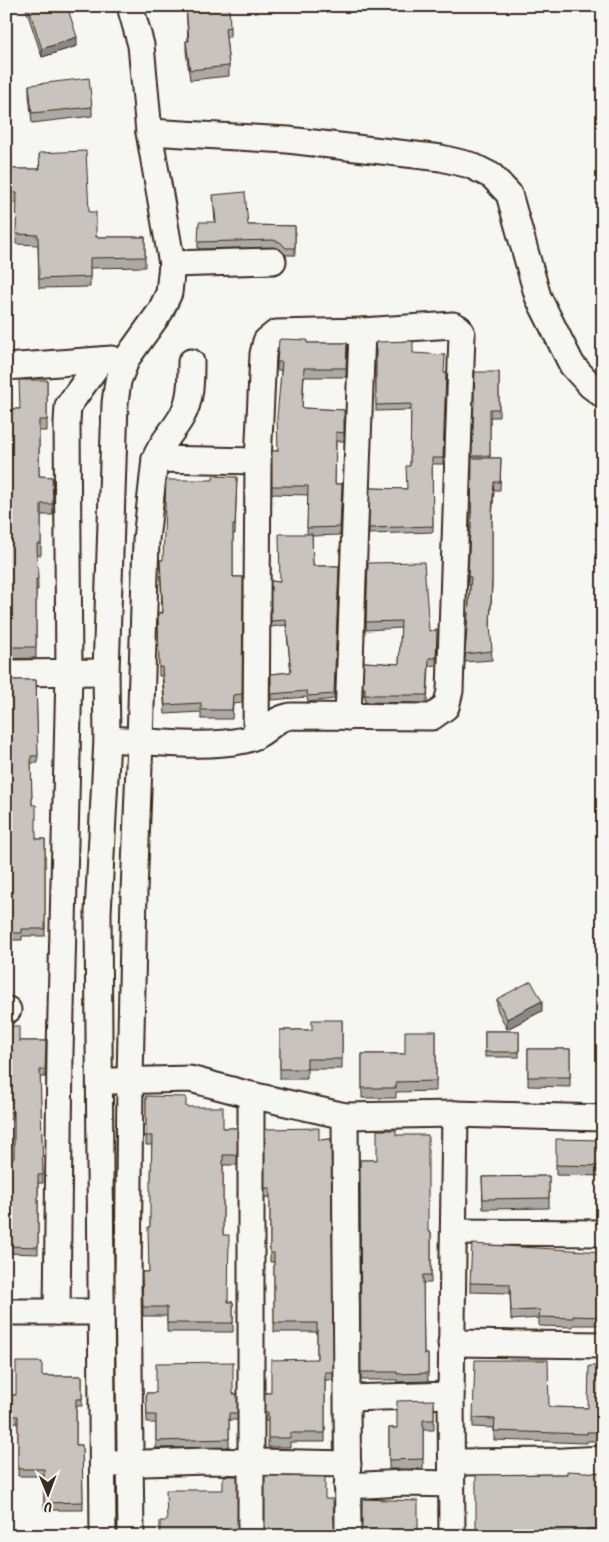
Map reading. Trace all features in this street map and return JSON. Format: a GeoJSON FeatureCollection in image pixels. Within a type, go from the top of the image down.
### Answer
{"type":"FeatureCollection","features":[{"type":"Feature","properties":{"kind":"street"},"geometry":{"type":"LineString","coordinates":[[103,1536],[98,913],[107,739],[106,672],[115,403],[118,381],[127,358],[160,312],[169,293],[172,264],[166,218],[149,132],[142,45],[130,6]]}},
{"type":"Feature","properties":{"kind":"street"},"geometry":{"type":"LineString","coordinates":[[149,132],[288,140],[442,158],[470,165],[492,176],[509,194],[538,297],[572,365],[591,386],[603,395]]}},
{"type":"Feature","properties":{"kind":"street"},"geometry":{"type":"LineString","coordinates":[[172,264],[273,261]]}},
{"type":"Feature","properties":{"kind":"street"},"geometry":{"type":"LineString","coordinates":[[107,739],[214,744],[246,740],[256,736],[269,728],[278,719],[291,716],[432,717],[446,707],[450,691],[462,334],[459,328],[453,325],[276,333],[266,341],[263,354],[258,461],[256,736]]}},
{"type":"Feature","properties":{"kind":"street"},"geometry":{"type":"LineString","coordinates":[[348,717],[362,330]]}},
{"type":"Feature","properties":{"kind":"street"},"geometry":{"type":"LineString","coordinates":[[6,367],[127,358]]}},
{"type":"Feature","properties":{"kind":"street"},"geometry":{"type":"LineString","coordinates":[[57,1312],[60,1052],[69,672],[67,422],[68,406],[101,360]]}},
{"type":"Feature","properties":{"kind":"street"},"geometry":{"type":"LineString","coordinates":[[131,1536],[128,1282],[130,1080],[134,892],[146,540],[155,459],[159,449],[183,415],[190,393],[191,362]]}},
{"type":"Feature","properties":{"kind":"street"},"geometry":{"type":"LineString","coordinates":[[155,459],[258,461]]}},
{"type":"Feature","properties":{"kind":"street"},"geometry":{"type":"LineString","coordinates":[[107,641],[143,640]]}},
{"type":"Feature","properties":{"kind":"street"},"geometry":{"type":"LineString","coordinates":[[6,673],[106,672]]}},
{"type":"Feature","properties":{"kind":"street"},"geometry":{"type":"LineString","coordinates":[[60,1052],[99,1052]]}},
{"type":"Feature","properties":{"kind":"street"},"geometry":{"type":"LineString","coordinates":[[99,1081],[190,1078],[251,1095],[345,1116],[455,1114],[603,1118]]}},
{"type":"Feature","properties":{"kind":"street"},"geometry":{"type":"LineString","coordinates":[[251,1095],[252,1536]]}},
{"type":"Feature","properties":{"kind":"street"},"geometry":{"type":"LineString","coordinates":[[452,1536],[450,1395],[455,1114]]}},
{"type":"Feature","properties":{"kind":"street"},"geometry":{"type":"LineString","coordinates":[[345,1116],[348,1536]]}},
{"type":"Feature","properties":{"kind":"street"},"geometry":{"type":"LineString","coordinates":[[454,1232],[603,1233]]}},
{"type":"Feature","properties":{"kind":"street"},"geometry":{"type":"LineString","coordinates":[[101,1283],[128,1282]]}},
{"type":"Feature","properties":{"kind":"street"},"geometry":{"type":"LineString","coordinates":[[6,1312],[101,1312]]}},
{"type":"Feature","properties":{"kind":"street"},"geometry":{"type":"LineString","coordinates":[[451,1342],[603,1345]]}},
{"type":"Feature","properties":{"kind":"street"},"geometry":{"type":"LineString","coordinates":[[348,1398],[450,1395]]}},
{"type":"Feature","properties":{"kind":"street"},"geometry":{"type":"LineString","coordinates":[[102,1464],[207,1460],[252,1462],[347,1475],[451,1473],[563,1461],[603,1459]]}},
{"type":"Feature","properties":{"kind":"building"},"geometry":{"type":"Polygon","coordinates":[[[28,6],[67,6],[77,37],[42,49],[28,6]]]}},
{"type":"Feature","properties":{"kind":"building"},"geometry":{"type":"Polygon","coordinates":[[[186,6],[229,6],[230,27],[225,28],[229,66],[190,70],[186,41],[189,41],[186,6]]]}},
{"type":"Feature","properties":{"kind":"building"},"geometry":{"type":"Polygon","coordinates":[[[89,78],[92,107],[32,113],[29,85],[89,78]]]}},
{"type":"Feature","properties":{"kind":"building"},"geometry":{"type":"Polygon","coordinates":[[[86,151],[89,212],[96,212],[96,237],[145,237],[145,257],[90,258],[90,277],[39,279],[38,235],[16,234],[17,193],[6,193],[6,169],[40,169],[39,153],[86,151]]]}},
{"type":"Feature","properties":{"kind":"building"},"geometry":{"type":"Polygon","coordinates":[[[245,192],[248,225],[295,226],[295,248],[286,248],[280,242],[273,240],[198,242],[199,222],[216,222],[213,195],[245,192]]]}},
{"type":"Feature","properties":{"kind":"building"},"geometry":{"type":"Polygon","coordinates":[[[279,340],[307,340],[307,343],[347,343],[346,368],[304,368],[302,408],[344,410],[344,433],[336,432],[335,484],[342,484],[340,527],[307,528],[308,486],[272,486],[272,451],[278,451],[277,417],[282,362],[277,362],[279,340]]]}},
{"type":"Feature","properties":{"kind":"building"},"geometry":{"type":"Polygon","coordinates":[[[413,341],[413,353],[445,355],[443,458],[432,458],[433,526],[369,528],[370,488],[407,489],[406,466],[410,466],[411,404],[376,405],[376,342],[413,341]]]}},
{"type":"Feature","properties":{"kind":"building"},"geometry":{"type":"Polygon","coordinates":[[[475,372],[499,372],[499,409],[490,409],[490,456],[472,456],[475,372]]]}},
{"type":"Feature","properties":{"kind":"building"},"geometry":{"type":"Polygon","coordinates":[[[19,380],[47,380],[47,420],[39,420],[39,476],[52,477],[53,504],[41,504],[41,544],[37,544],[36,647],[6,647],[6,409],[20,409],[19,380]]]}},
{"type":"Feature","properties":{"kind":"building"},"geometry":{"type":"Polygon","coordinates":[[[472,458],[501,458],[500,482],[494,482],[492,513],[490,624],[492,651],[465,654],[471,577],[468,577],[472,458]]]}},
{"type":"Feature","properties":{"kind":"building"},"geometry":{"type":"Polygon","coordinates":[[[213,476],[237,477],[235,525],[233,525],[233,577],[243,577],[242,694],[233,695],[232,710],[201,710],[201,703],[165,705],[162,667],[159,667],[158,613],[163,613],[160,560],[163,560],[166,480],[213,480],[213,476]]]}},
{"type":"Feature","properties":{"kind":"building"},"geometry":{"type":"Polygon","coordinates":[[[279,534],[312,534],[313,566],[339,566],[334,694],[308,696],[307,691],[271,694],[271,674],[291,672],[286,620],[271,621],[271,581],[280,582],[279,534]]]}},
{"type":"Feature","properties":{"kind":"building"},"geometry":{"type":"Polygon","coordinates":[[[424,562],[429,631],[437,630],[436,658],[429,658],[427,695],[365,695],[365,688],[363,688],[364,662],[399,664],[401,621],[366,622],[368,563],[424,562]]]}},
{"type":"Feature","properties":{"kind":"building"},"geometry":{"type":"Polygon","coordinates":[[[6,680],[36,680],[38,756],[31,756],[32,805],[36,805],[36,839],[45,839],[45,929],[22,929],[22,933],[6,933],[6,680]]]}},
{"type":"Feature","properties":{"kind":"building"},"geometry":{"type":"Polygon","coordinates":[[[531,981],[542,1001],[507,1019],[497,999],[531,981]]]}},
{"type":"Feature","properties":{"kind":"building"},"geometry":{"type":"Polygon","coordinates":[[[312,1020],[342,1020],[342,1059],[307,1059],[307,1069],[280,1069],[280,1030],[312,1030],[312,1020]]]}},
{"type":"Feature","properties":{"kind":"building"},"geometry":{"type":"Polygon","coordinates":[[[6,1026],[19,1026],[19,1041],[46,1041],[45,1070],[40,1070],[43,1175],[38,1175],[38,1247],[6,1246],[6,1158],[14,1158],[14,1112],[6,1112],[6,1026]]]}},
{"type":"Feature","properties":{"kind":"building"},"geometry":{"type":"Polygon","coordinates":[[[405,1031],[436,1031],[436,1081],[396,1082],[396,1088],[362,1088],[362,1054],[405,1054],[405,1031]]]}},
{"type":"Feature","properties":{"kind":"building"},"geometry":{"type":"Polygon","coordinates":[[[485,1031],[519,1031],[519,1052],[485,1052],[485,1031]]]}},
{"type":"Feature","properties":{"kind":"building"},"geometry":{"type":"Polygon","coordinates":[[[528,1049],[570,1049],[570,1077],[528,1077],[528,1049]]]}},
{"type":"Feature","properties":{"kind":"building"},"geometry":{"type":"Polygon","coordinates":[[[146,1096],[186,1097],[186,1107],[223,1107],[223,1128],[237,1128],[237,1155],[223,1155],[223,1235],[229,1235],[228,1302],[233,1302],[233,1323],[167,1323],[167,1307],[143,1307],[142,1272],[149,1272],[148,1227],[150,1227],[152,1136],[146,1136],[146,1096]]]}},
{"type":"Feature","properties":{"kind":"building"},"geometry":{"type":"Polygon","coordinates":[[[319,1128],[319,1140],[331,1139],[333,1372],[325,1372],[325,1433],[290,1433],[290,1438],[268,1438],[268,1412],[265,1412],[265,1393],[271,1393],[271,1360],[317,1359],[317,1323],[274,1323],[274,1253],[270,1253],[270,1188],[265,1188],[265,1129],[319,1128]]]}},
{"type":"Feature","properties":{"kind":"building"},"geometry":{"type":"Polygon","coordinates":[[[377,1130],[396,1130],[396,1135],[428,1135],[428,1232],[431,1232],[431,1275],[423,1275],[424,1354],[428,1354],[428,1373],[361,1372],[360,1160],[377,1160],[377,1130]]]}},
{"type":"Feature","properties":{"kind":"building"},"geometry":{"type":"Polygon","coordinates":[[[556,1139],[603,1140],[603,1166],[556,1165],[556,1139]]]}},
{"type":"Feature","properties":{"kind":"building"},"geometry":{"type":"Polygon","coordinates":[[[549,1176],[549,1198],[483,1199],[482,1177],[549,1176]]]}},
{"type":"Feature","properties":{"kind":"building"},"geometry":{"type":"Polygon","coordinates":[[[472,1244],[603,1252],[603,1317],[539,1317],[540,1310],[511,1311],[510,1284],[470,1283],[472,1244]]]}},
{"type":"Feature","properties":{"kind":"building"},"geometry":{"type":"Polygon","coordinates":[[[475,1360],[548,1360],[549,1407],[588,1408],[589,1366],[603,1366],[603,1432],[587,1432],[587,1434],[494,1431],[495,1419],[473,1418],[475,1360]]]}},
{"type":"Feature","properties":{"kind":"building"},"geometry":{"type":"Polygon","coordinates":[[[16,1362],[42,1362],[42,1376],[82,1376],[82,1399],[76,1399],[76,1445],[82,1445],[83,1502],[44,1503],[44,1469],[18,1469],[18,1416],[6,1416],[6,1395],[16,1395],[16,1362]]]}},
{"type":"Feature","properties":{"kind":"building"},"geometry":{"type":"Polygon","coordinates":[[[233,1362],[233,1394],[237,1394],[237,1413],[229,1413],[229,1439],[156,1441],[156,1415],[147,1415],[146,1393],[156,1393],[156,1363],[233,1362]]]}},
{"type":"Feature","properties":{"kind":"building"},"geometry":{"type":"Polygon","coordinates":[[[434,1400],[434,1420],[423,1420],[423,1459],[389,1460],[389,1428],[397,1428],[397,1401],[434,1400]]]}},
{"type":"Feature","properties":{"kind":"building"},"geometry":{"type":"Polygon","coordinates":[[[567,1471],[603,1473],[603,1529],[587,1529],[587,1533],[542,1531],[542,1536],[476,1536],[476,1475],[567,1474],[567,1471]]]}},
{"type":"Feature","properties":{"kind":"building"},"geometry":{"type":"Polygon","coordinates":[[[223,1476],[237,1476],[237,1526],[238,1532],[242,1536],[160,1536],[160,1521],[167,1521],[166,1490],[223,1490],[223,1476]]]}},
{"type":"Feature","properties":{"kind":"building"},"geometry":{"type":"Polygon","coordinates":[[[265,1476],[325,1477],[325,1499],[333,1499],[334,1526],[335,1532],[339,1536],[260,1536],[264,1532],[265,1526],[265,1476]]]}},
{"type":"Feature","properties":{"kind":"building"},"geometry":{"type":"Polygon","coordinates":[[[362,1499],[418,1501],[418,1536],[357,1536],[361,1532],[362,1525],[362,1499]]]}}]}
